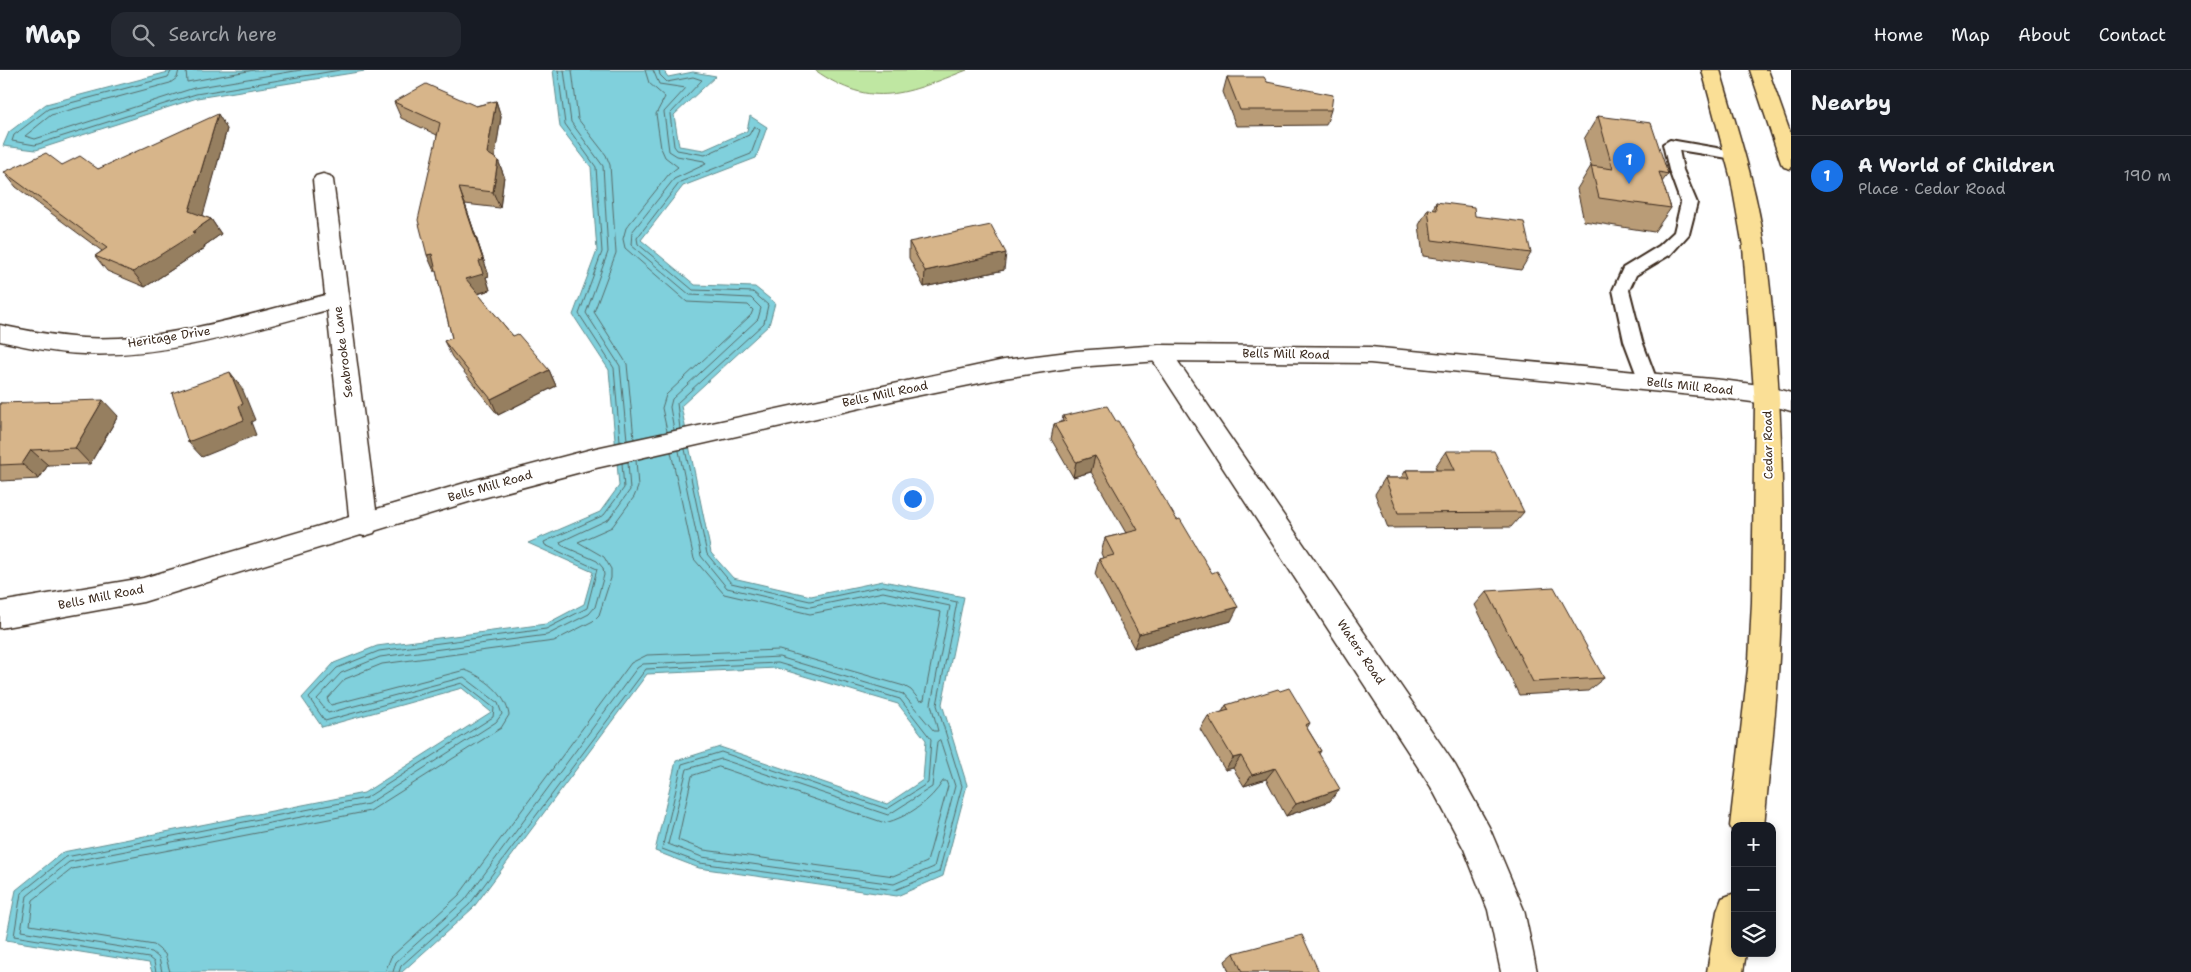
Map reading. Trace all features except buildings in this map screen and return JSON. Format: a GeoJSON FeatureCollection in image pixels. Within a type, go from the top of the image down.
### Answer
{"type":"FeatureCollection","features":[{"type":"Feature","properties":{"kind":"main road","name":"Cedar Road"},"geometry":{"type":"LineString","coordinates":[[1711,70],[1734,155],[1754,247],[1779,399],[1769,468],[1768,602],[1763,678],[1747,822]]}},
{"type":"Feature","properties":{"kind":"main road"},"geometry":{"type":"LineString","coordinates":[[1759,70],[1791,163]]}},
{"type":"Feature","properties":{"kind":"main road"},"geometry":{"type":"LineString","coordinates":[[1725,972],[1735,912]]}},
{"type":"Feature","properties":{"kind":"street","name":"Seabrooke Lane"},"geometry":{"type":"LineString","coordinates":[[323,180],[364,524]]}},
{"type":"Feature","properties":{"kind":"street","name":"Heritage Drive"},"geometry":{"type":"LineString","coordinates":[[0,333],[28,342],[126,344],[189,336],[337,300]]}},
{"type":"Feature","properties":{"kind":"street","name":"Bells Mill Road"},"geometry":{"type":"LineString","coordinates":[[0,615],[143,590],[475,490],[596,458],[702,433],[1004,369],[1076,359],[1160,353],[1370,355],[1648,381],[1779,399]]}},
{"type":"Feature","properties":{"kind":"street","name":"Waters Road"},"geometry":{"type":"LineString","coordinates":[[1160,353],[1443,776],[1477,839],[1506,910],[1519,972]]}},
{"type":"Feature","properties":{"kind":"lane"},"geometry":{"type":"LineString","coordinates":[[1648,381],[1634,341],[1621,290],[1629,272],[1665,250],[1681,234],[1689,202],[1676,170],[1670,144],[1734,155]]}},
{"type":"Feature","properties":{"kind":"green space"},"geometry":{"type":"Polygon","coordinates":[[[815,70],[967,70],[908,91],[873,94],[855,91],[836,83],[815,70]]]}},
{"type":"Feature","properties":{"kind":"water"},"geometry":{"type":"Polygon","coordinates":[[[176,70],[371,70],[197,98],[36,150],[3,146],[9,132],[46,104],[176,70]]]}},
{"type":"Feature","properties":{"kind":"water"},"geometry":{"type":"Polygon","coordinates":[[[553,70],[663,70],[668,77],[693,72],[716,76],[674,115],[679,146],[704,150],[747,131],[750,116],[767,127],[756,158],[683,186],[641,240],[695,285],[755,287],[775,303],[769,325],[681,406],[711,553],[733,578],[811,596],[883,581],[964,597],[942,704],[967,785],[943,876],[897,896],[699,868],[655,851],[676,761],[720,747],[887,804],[923,780],[926,740],[898,704],[777,668],[647,674],[473,908],[402,972],[152,972],[149,963],[6,940],[16,890],[63,852],[364,793],[491,712],[462,688],[322,727],[302,698],[334,663],[377,646],[546,624],[584,604],[593,572],[528,543],[600,512],[619,486],[609,370],[573,315],[597,251],[591,167],[560,127],[553,70]]]}},
{"type":"Feature","properties":{"kind":"place","name":"A World of Children"},"geometry":{"type":"Point","coordinates":[1629,184]}}]}
